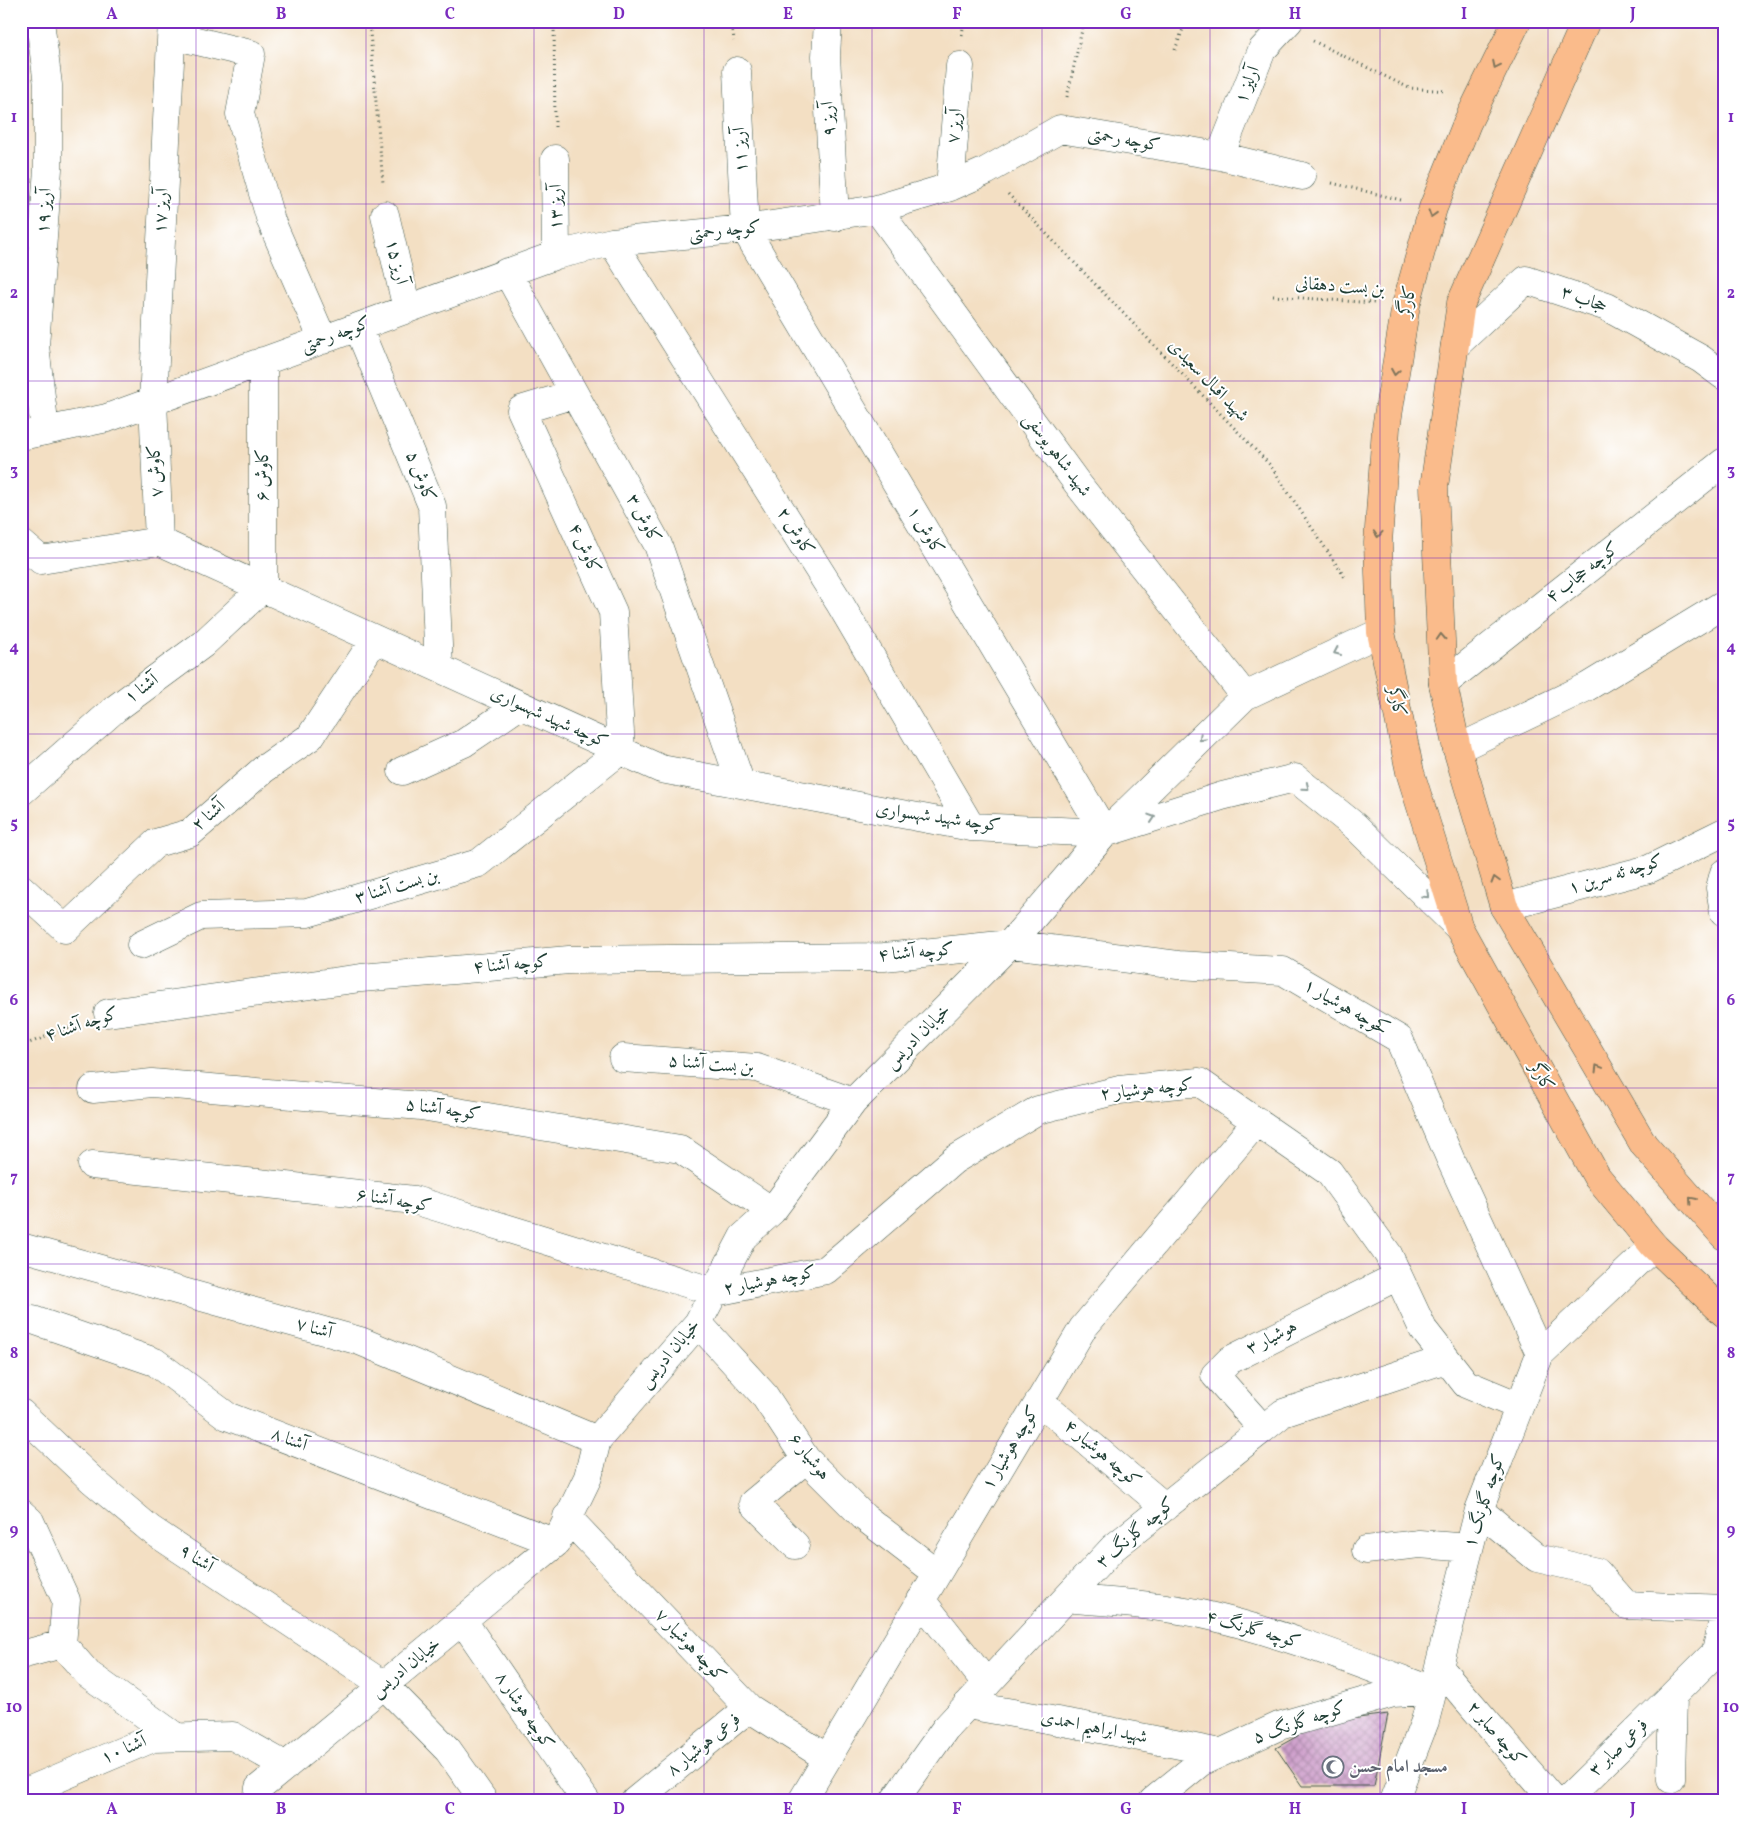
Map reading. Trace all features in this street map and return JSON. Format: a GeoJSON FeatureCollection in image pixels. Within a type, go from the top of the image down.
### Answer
{"type":"FeatureCollection","features":[{"type":"Feature","properties":{"kind":"main road","name":"کارگر"},"geometry":{"type":"LineString","coordinates":[[1517,21],[1482,95],[1433,208],[1406,305],[1386,438],[1378,543],[1381,632],[1410,772],[1460,928],[1596,1177],[1654,1246],[1724,1313]]}},
{"type":"Feature","properties":{"kind":"main road"},"geometry":{"type":"LineString","coordinates":[[1586,21],[1461,303],[1434,488],[1443,684],[1457,749],[1504,908],[1644,1145],[1724,1236]]}},
{"type":"Feature","properties":{"kind":"street","name":"آریز ‍۱۹"},"geometry":{"type":"LineString","coordinates":[[33,434],[35,346],[48,169],[48,85],[40,21]]}},
{"type":"Feature","properties":{"kind":"street","name":"آریز ۹"},"geometry":{"type":"LineString","coordinates":[[828,21],[826,56],[835,217]]}},
{"type":"Feature","properties":{"kind":"street","name":"آرلیز ۱"},"geometry":{"type":"LineString","coordinates":[[1220,156],[1262,50],[1287,24]]}},
{"type":"Feature","properties":{"kind":"street"},"geometry":{"type":"LineString","coordinates":[[172,28],[251,54],[240,114],[271,221],[322,340]]}},
{"type":"Feature","properties":{"kind":"street","name":"آریز ۱۷"},"geometry":{"type":"LineString","coordinates":[[153,401],[172,28]]}},
{"type":"Feature","properties":{"kind":"street","name":"آریز ۷"},"geometry":{"type":"LineString","coordinates":[[950,187],[960,66]]}},
{"type":"Feature","properties":{"kind":"street","name":"آریز ۱۱"},"geometry":{"type":"LineString","coordinates":[[737,71],[745,230]]}},
{"type":"Feature","properties":{"kind":"street","name":"کوچه رحمتی"},"geometry":{"type":"LineString","coordinates":[[33,434],[107,418],[556,255],[612,242],[745,230],[877,209],[950,187],[986,171],[1060,129],[1220,156],[1302,176]]}},
{"type":"Feature","properties":{"kind":"street","name":"آریز ۱۳"},"geometry":{"type":"LineString","coordinates":[[555,159],[556,255]]}},
{"type":"Feature","properties":{"kind":"street","name":"شهید شاهو یوسفی"},"geometry":{"type":"LineString","coordinates":[[877,209],[1077,483],[1245,696]]}},
{"type":"Feature","properties":{"kind":"street","name":"آریز ۱۵"},"geometry":{"type":"LineString","coordinates":[[386,215],[407,309]]}},
{"type":"Feature","properties":{"kind":"street","name":"کاوش ۱"},"geometry":{"type":"LineString","coordinates":[[745,230],[1106,833]]}},
{"type":"Feature","properties":{"kind":"street","name":"کاوش ۲"},"geometry":{"type":"LineString","coordinates":[[612,242],[839,602],[971,827]]}},
{"type":"Feature","properties":{"kind":"street","name":"کاوش ۳"},"geometry":{"type":"LineString","coordinates":[[507,272],[658,545],[741,784]]}},
{"type":"Feature","properties":{"kind":"street","name":"حجاب ۳"},"geometry":{"type":"LineString","coordinates":[[1455,346],[1526,280],[1607,307],[1701,360],[1724,376]]}},
{"type":"Feature","properties":{"kind":"street","name":"کاوش ۵"},"geometry":{"type":"LineString","coordinates":[[358,327],[432,506],[439,668]]}},
{"type":"Feature","properties":{"kind":"street","name":"کاوش ۶"},"geometry":{"type":"LineString","coordinates":[[263,361],[263,588]]}},
{"type":"Feature","properties":{"kind":"street","name":"کاوش ۴"},"geometry":{"type":"LineString","coordinates":[[574,394],[522,410],[613,612],[620,750]]}},
{"type":"Feature","properties":{"kind":"street","name":"کاوش ۷"},"geometry":{"type":"LineString","coordinates":[[153,401],[159,541]]}},
{"type":"Feature","properties":{"kind":"street","name":"کوچه حجاب ۴"},"geometry":{"type":"LineString","coordinates":[[1443,684],[1724,462]]}},
{"type":"Feature","properties":{"kind":"street"},"geometry":{"type":"LineString","coordinates":[[21,544],[41,560],[159,541]]}},
{"type":"Feature","properties":{"kind":"street","name":"کوچه شهید شهسواری"},"geometry":{"type":"LineString","coordinates":[[159,541],[661,769],[971,827],[1106,833]]}},
{"type":"Feature","properties":{"kind":"street","name":"آشنا ۱"},"geometry":{"type":"LineString","coordinates":[[21,792],[115,709],[203,644],[263,588]]}},
{"type":"Feature","properties":{"kind":"street"},"geometry":{"type":"LineString","coordinates":[[1457,749],[1587,687],[1724,604]]}},
{"type":"Feature","properties":{"kind":"street","name":"خیابان ادریس"},"geometry":{"type":"LineString","coordinates":[[257,1801],[259,1788],[556,1543],[588,1477],[597,1440],[698,1323],[743,1237],[772,1211],[853,1102],[1010,944],[1106,833],[1245,696],[1381,632]]}},
{"type":"Feature","properties":{"kind":"street","name":"آشنا ۲"},"geometry":{"type":"LineString","coordinates":[[21,888],[65,929],[156,843],[190,833],[264,769],[310,737],[375,639]]}},
{"type":"Feature","properties":{"kind":"street"},"geometry":{"type":"LineString","coordinates":[[402,771],[464,743],[520,704]]}},
{"type":"Feature","properties":{"kind":"street","name":"بن بست آشنا ۳"},"geometry":{"type":"LineString","coordinates":[[141,945],[201,916],[307,914],[479,863],[620,750]]}},
{"type":"Feature","properties":{"kind":"street"},"geometry":{"type":"LineString","coordinates":[[1106,833],[1222,796],[1294,778],[1356,827],[1460,928]]}},
{"type":"Feature","properties":{"kind":"street","name":"کوچه ئه سرین ۱"},"geometry":{"type":"LineString","coordinates":[[1504,908],[1649,869],[1724,832]]}},
{"type":"Feature","properties":{"kind":"street"},"geometry":{"type":"LineString","coordinates":[[1724,873],[1720,888],[1724,912]]}},
{"type":"Feature","properties":{"kind":"street","name":"کوچه آشنا ۴"},"geometry":{"type":"LineString","coordinates":[[108,1013],[361,978],[559,961],[884,957],[1010,944]]}},
{"type":"Feature","properties":{"kind":"street","name":"کحوچه هوشیار ۱"},"geometry":{"type":"LineString","coordinates":[[1010,944],[1178,965],[1283,971],[1399,1039],[1464,1189],[1540,1354]]}},
{"type":"Feature","properties":{"kind":"street","name":"بن بست آشنا ۵"},"geometry":{"type":"LineString","coordinates":[[623,1058],[758,1068],[853,1102]]}},
{"type":"Feature","properties":{"kind":"street","name":"کوچه هوشیار ۲"},"geometry":{"type":"LineString","coordinates":[[715,1292],[826,1270],[954,1160],[1038,1110],[1119,1090],[1199,1082],[1257,1120],[1329,1172],[1388,1254],[1423,1329],[1466,1384],[1520,1406]]}},
{"type":"Feature","properties":{"kind":"street","name":"کوچه آشنا ۵"},"geometry":{"type":"LineString","coordinates":[[93,1089],[152,1083],[422,1106],[680,1148],[772,1211]]}},
{"type":"Feature","properties":{"kind":"street","name":"کوچه هوشیار ۱"},"geometry":{"type":"LineString","coordinates":[[802,1801],[1082,1328],[1257,1120]]}},
{"type":"Feature","properties":{"kind":"street","name":"کوچه آشنا ۶"},"geometry":{"type":"LineString","coordinates":[[92,1165],[414,1200],[715,1292]]}},
{"type":"Feature","properties":{"kind":"street","name":"کوچه گلرنگ ۱"},"geometry":{"type":"LineString","coordinates":[[1394,1801],[1425,1721],[1479,1510],[1540,1354],[1654,1246]]}},
{"type":"Feature","properties":{"kind":"street","name":"آشنا ۷"},"geometry":{"type":"LineString","coordinates":[[21,1247],[360,1342],[597,1440]]}},
{"type":"Feature","properties":{"kind":"street","name":"هوشیار ۳"},"geometry":{"type":"LineString","coordinates":[[1263,1429],[1216,1375],[1230,1360],[1398,1276]]}},
{"type":"Feature","properties":{"kind":"street","name":"آشنا ۸"},"geometry":{"type":"LineString","coordinates":[[33,1320],[155,1362],[227,1416],[556,1543]]}},
{"type":"Feature","properties":{"kind":"street","name":"هوشیار ۶"},"geometry":{"type":"LineString","coordinates":[[698,1323],[764,1395],[806,1459],[864,1517],[937,1573]]}},
{"type":"Feature","properties":{"kind":"street","name":"کوچه گلرنگ ۳"},"geometry":{"type":"LineString","coordinates":[[894,1801],[945,1729],[1113,1548],[1283,1413],[1446,1359]]}},
{"type":"Feature","properties":{"kind":"street","name":"کوچه هوشیار ۴"},"geometry":{"type":"LineString","coordinates":[[1039,1402],[1165,1507]]}},
{"type":"Feature","properties":{"kind":"street","name":"آشنا ۹"},"geometry":{"type":"LineString","coordinates":[[21,1413],[92,1480],[150,1529],[384,1685],[448,1750],[484,1801]]}},
{"type":"Feature","properties":{"kind":"street"},"geometry":{"type":"LineString","coordinates":[[795,1545],[753,1503],[806,1459]]}},
{"type":"Feature","properties":{"kind":"street"},"geometry":{"type":"LineString","coordinates":[[1479,1510],[1537,1558],[1597,1572],[1626,1605],[1724,1609]]}},
{"type":"Feature","properties":{"kind":"street"},"geometry":{"type":"LineString","coordinates":[[21,1513],[30,1521],[66,1600],[62,1644],[88,1674],[176,1737]]}},
{"type":"Feature","properties":{"kind":"street","name":"کوچه هوشیار ۷"},"geometry":{"type":"LineString","coordinates":[[567,1517],[749,1708],[827,1758]]}},
{"type":"Feature","properties":{"kind":"street"},"geometry":{"type":"LineString","coordinates":[[1366,1550],[1419,1544],[1469,1548]]}},
{"type":"Feature","properties":{"kind":"street","name":"کوچه گلرنگ ۴"},"geometry":{"type":"LineString","coordinates":[[1067,1598],[1153,1606],[1213,1617],[1436,1679]]}},
{"type":"Feature","properties":{"kind":"street"},"geometry":{"type":"LineString","coordinates":[[921,1600],[987,1684]]}},
{"type":"Feature","properties":{"kind":"street","name":"فرعی صابر ۳"},"geometry":{"type":"LineString","coordinates":[[1565,1801],[1716,1652],[1724,1615]]}},
{"type":"Feature","properties":{"kind":"street","name":"کوچه هوشار ۸"},"geometry":{"type":"LineString","coordinates":[[463,1621],[586,1801]]}},
{"type":"Feature","properties":{"kind":"street"},"geometry":{"type":"LineString","coordinates":[[21,1655],[62,1644]]}},
{"type":"Feature","properties":{"kind":"street","name":"کوچه گلرنگ ۵"},"geometry":{"type":"LineString","coordinates":[[1153,1801],[1201,1762],[1279,1726],[1436,1679]]}},
{"type":"Feature","properties":{"kind":"street","name":"کوچه صابر ۲"},"geometry":{"type":"LineString","coordinates":[[1436,1679],[1554,1801]]}},
{"type":"Feature","properties":{"kind":"street"},"geometry":{"type":"LineString","coordinates":[[1672,1779],[1673,1696]]}},
{"type":"Feature","properties":{"kind":"street","name":"شهید ابراهیم احمدی"},"geometry":{"type":"LineString","coordinates":[[967,1706],[1080,1725],[1220,1753]]}},
{"type":"Feature","properties":{"kind":"street","name":"فرعی هوشیار ۸"},"geometry":{"type":"LineString","coordinates":[[635,1801],[749,1708]]}},
{"type":"Feature","properties":{"kind":"street","name":"آشنا ۱۰"},"geometry":{"type":"LineString","coordinates":[[21,1794],[153,1738],[233,1736],[286,1766]]}},
{"type":"Feature","properties":{"kind":"path"},"geometry":{"type":"LineString","coordinates":[[369,21],[386,215]]}},
{"type":"Feature","properties":{"kind":"path"},"geometry":{"type":"LineString","coordinates":[[554,21],[555,159]]}},
{"type":"Feature","properties":{"kind":"path"},"geometry":{"type":"LineString","coordinates":[[1060,129],[1084,21]]}},
{"type":"Feature","properties":{"kind":"path"},"geometry":{"type":"LineString","coordinates":[[1175,50],[1186,21]]}},
{"type":"Feature","properties":{"kind":"path"},"geometry":{"type":"LineString","coordinates":[[1287,24],[1409,88],[1482,95]]}},
{"type":"Feature","properties":{"kind":"path","name":"شهید اقبال سعیدی"},"geometry":{"type":"LineString","coordinates":[[986,171],[1270,465],[1350,584]]}},
{"type":"Feature","properties":{"kind":"path"},"geometry":{"type":"LineString","coordinates":[[1302,176],[1433,208]]}},
{"type":"Feature","properties":{"kind":"path","name":"بن بست دهقانی"},"geometry":{"type":"LineString","coordinates":[[1273,296],[1406,305]]}},
{"type":"Feature","properties":{"kind":"path","name":"کوچه آشنا ۴"},"geometry":{"type":"LineString","coordinates":[[21,1046],[108,1013]]}},
{"type":"Feature","properties":{"kind":"building","name":"مسجد امام حسن"},"geometry":{"type":"Polygon","coordinates":[[[1388,1714],[1374,1786],[1302,1786],[1276,1748],[1321,1723],[1388,1714]]]}},
{"type":"Feature","properties":{"kind":"place","name":"مسجد امام حسن"},"geometry":{"type":"Point","coordinates":[1333,1767]}}]}
